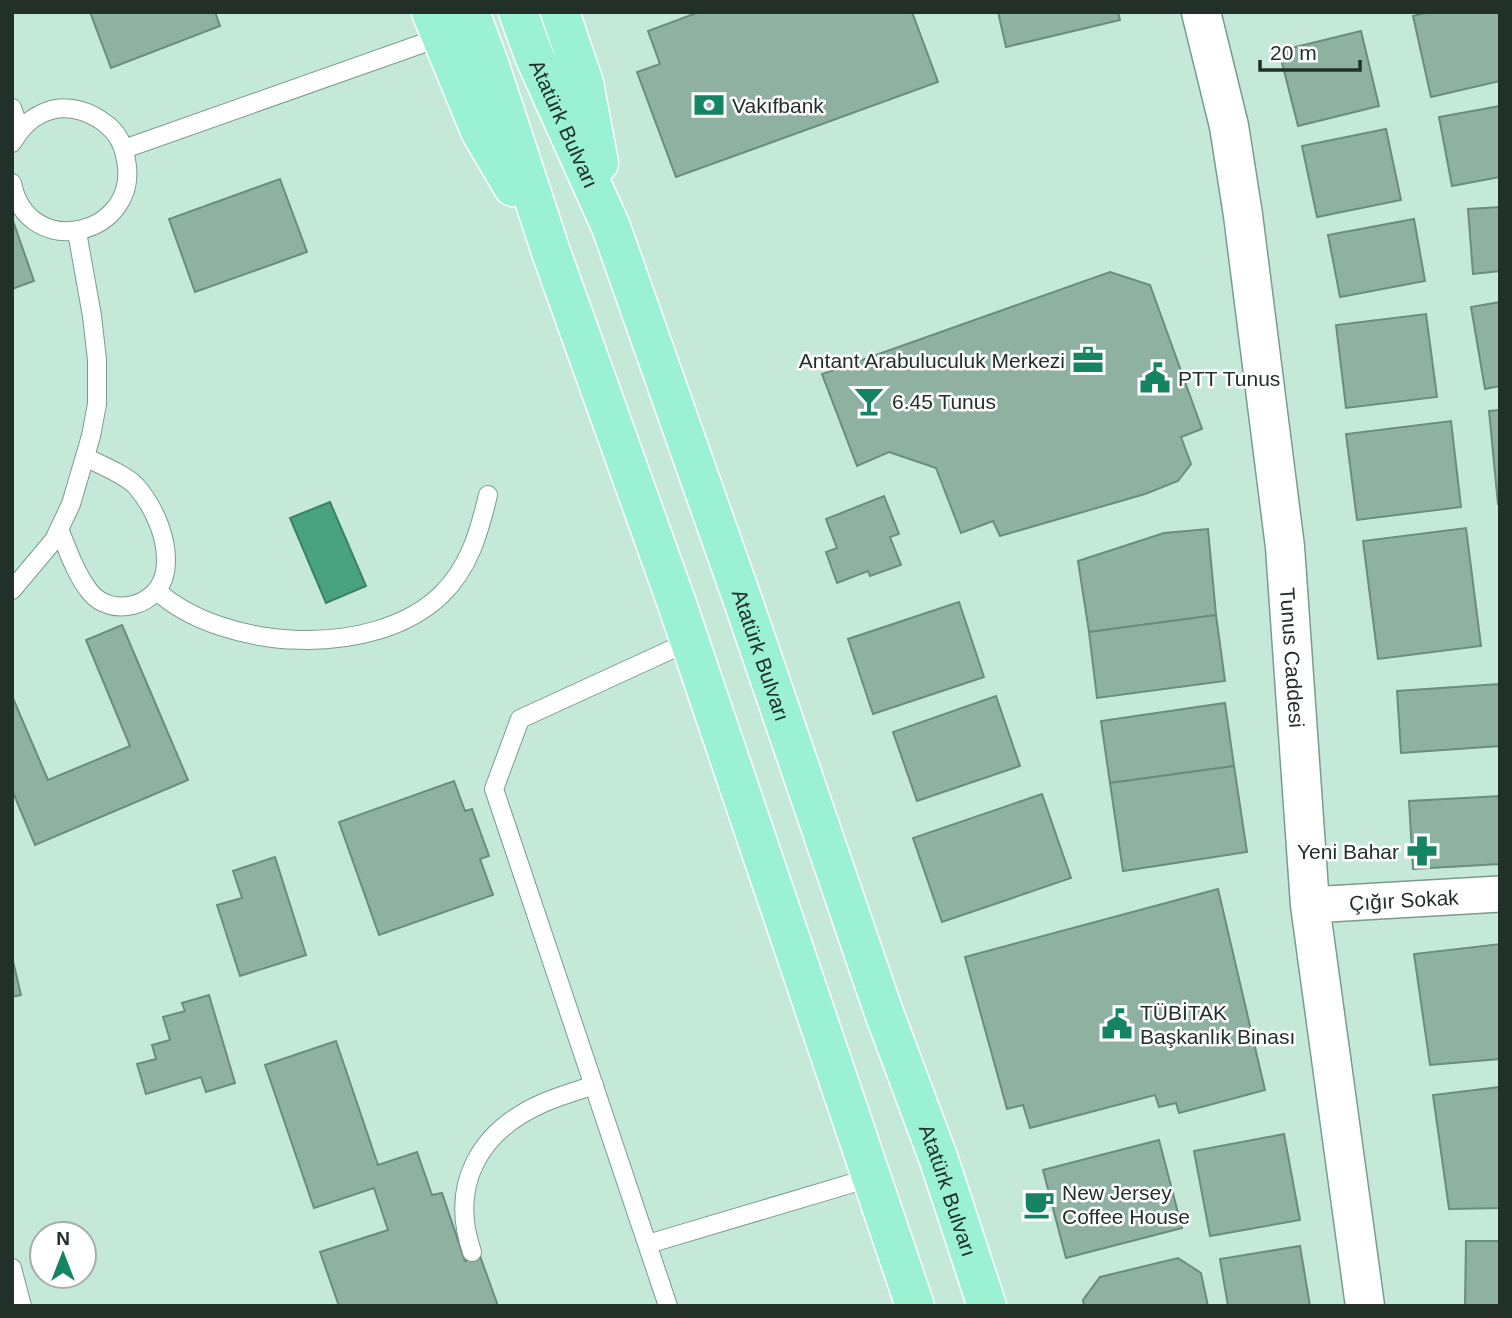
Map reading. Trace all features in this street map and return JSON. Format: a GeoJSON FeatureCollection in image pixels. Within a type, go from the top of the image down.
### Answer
{"type":"FeatureCollection","features":[{"type":"Feature","properties":{"kind":"main road"},"geometry":{"type":"LineString","coordinates":[[470,12],[551,252],[690,641],[915,1306]]}},
{"type":"Feature","properties":{"kind":"main road","name":"Atatürk Bulvarı"},"geometry":{"type":"LineString","coordinates":[[517,12],[611,227],[883,1010],[939,1160],[987,1306]]}},
{"type":"Feature","properties":{"kind":"main road"},"geometry":{"type":"LineString","coordinates":[[560,12],[584,83],[611,227]]}},
{"type":"Feature","properties":{"kind":"main road"},"geometry":{"type":"LineString","coordinates":[[436,25],[480,131],[551,252]]}},
{"type":"Feature","properties":{"kind":"street","name":"Tunus Caddesi"},"geometry":{"type":"LineString","coordinates":[[1201,12],[1229,126],[1243,215],[1281,520],[1310,905],[1365,1306]]}},
{"type":"Feature","properties":{"kind":"street","name":"Çığır Sokak"},"geometry":{"type":"LineString","coordinates":[[1310,905],[1500,894]]}},
{"type":"Feature","properties":{"kind":"lane"},"geometry":{"type":"LineString","coordinates":[[124,149],[436,25]]}},
{"type":"Feature","properties":{"kind":"lane"},"geometry":{"type":"LineString","coordinates":[[12,108],[16,136]]}},
{"type":"Feature","properties":{"kind":"lane"},"geometry":{"type":"LineString","coordinates":[[12,183],[22,207],[35,222],[51,230],[77,232],[87,230],[104,220],[117,205],[126,188],[128,169],[124,149],[114,130],[97,116],[76,109],[54,109],[34,116],[16,136]]}},
{"type":"Feature","properties":{"kind":"lane"},"geometry":{"type":"LineString","coordinates":[[12,590],[54,540],[71,504],[97,404],[97,360],[92,316],[77,232]]}},
{"type":"Feature","properties":{"kind":"lane"},"geometry":{"type":"LineString","coordinates":[[59,529],[77,573],[91,594],[107,605],[124,607],[141,603],[157,591],[165,572],[164,543],[154,510],[134,484],[85,457]]}},
{"type":"Feature","properties":{"kind":"lane"},"geometry":{"type":"LineString","coordinates":[[157,591],[174,606],[197,618],[252,634],[322,640],[355,636],[408,619],[442,594],[468,560],[478,537],[488,495]]}},
{"type":"Feature","properties":{"kind":"lane"},"geometry":{"type":"LineString","coordinates":[[668,1306],[494,789],[520,719],[690,641]]}},
{"type":"Feature","properties":{"kind":"lane"},"geometry":{"type":"LineString","coordinates":[[471,1252],[465,1225],[465,1191],[471,1168],[482,1148],[513,1120],[528,1111],[594,1085]]}},
{"type":"Feature","properties":{"kind":"lane"},"geometry":{"type":"LineString","coordinates":[[648,1244],[873,1177]]}},
{"type":"Feature","properties":{"kind":"lane"},"geometry":{"type":"LineString","coordinates":[[12,1269],[22,1306]]}},
{"type":"Feature","properties":{"kind":"shaded area"},"geometry":{"type":"Polygon","coordinates":[[[330,502],[366,586],[326,603],[290,518],[330,502]]]}},
{"type":"Feature","properties":{"kind":"building"},"geometry":{"type":"Polygon","coordinates":[[[90,12],[215,12],[220,26],[111,68],[90,12]]]}},
{"type":"Feature","properties":{"kind":"building"},"geometry":{"type":"Polygon","coordinates":[[[699,12],[912,12],[938,82],[676,177],[637,72],[660,64],[648,31],[699,12]]]}},
{"type":"Feature","properties":{"kind":"building"},"geometry":{"type":"Polygon","coordinates":[[[998,12],[1118,12],[1120,20],[1006,47],[998,12]]]}},
{"type":"Feature","properties":{"kind":"building"},"geometry":{"type":"Polygon","coordinates":[[[1429,12],[1500,12],[1500,81],[1431,97],[1413,16],[1429,12]]]}},
{"type":"Feature","properties":{"kind":"building"},"geometry":{"type":"Polygon","coordinates":[[[1361,31],[1379,106],[1298,126],[1279,51],[1361,31]]]}},
{"type":"Feature","properties":{"kind":"building"},"geometry":{"type":"Polygon","coordinates":[[[1500,106],[1500,177],[1452,186],[1439,117],[1500,106]]]}},
{"type":"Feature","properties":{"kind":"building"},"geometry":{"type":"Polygon","coordinates":[[[1386,129],[1401,200],[1317,217],[1302,146],[1386,129]]]}},
{"type":"Feature","properties":{"kind":"building"},"geometry":{"type":"Polygon","coordinates":[[[280,179],[307,252],[195,292],[169,219],[280,179]]]}},
{"type":"Feature","properties":{"kind":"building"},"geometry":{"type":"Polygon","coordinates":[[[1500,207],[1500,271],[1473,274],[1468,209],[1500,207]]]}},
{"type":"Feature","properties":{"kind":"building"},"geometry":{"type":"Polygon","coordinates":[[[12,218],[34,281],[12,289],[12,218]]]}},
{"type":"Feature","properties":{"kind":"building"},"geometry":{"type":"Polygon","coordinates":[[[1414,219],[1425,281],[1340,297],[1328,235],[1414,219]]]}},
{"type":"Feature","properties":{"kind":"building"},"geometry":{"type":"Polygon","coordinates":[[[1110,272],[1150,285],[1202,429],[1181,437],[1191,464],[1178,481],[1145,494],[1000,536],[993,521],[961,533],[936,468],[889,452],[857,466],[822,374],[1110,272]]]}},
{"type":"Feature","properties":{"kind":"building"},"geometry":{"type":"Polygon","coordinates":[[[1500,302],[1500,386],[1485,389],[1471,307],[1500,302]]]}},
{"type":"Feature","properties":{"kind":"building"},"geometry":{"type":"Polygon","coordinates":[[[1426,314],[1437,397],[1346,408],[1336,325],[1426,314]]]}},
{"type":"Feature","properties":{"kind":"building"},"geometry":{"type":"Polygon","coordinates":[[[1500,410],[1500,504],[1498,504],[1489,411],[1500,410]]]}},
{"type":"Feature","properties":{"kind":"building"},"geometry":{"type":"Polygon","coordinates":[[[1451,421],[1461,507],[1357,520],[1346,434],[1451,421]]]}},
{"type":"Feature","properties":{"kind":"building"},"geometry":{"type":"Polygon","coordinates":[[[884,496],[899,534],[890,537],[901,565],[870,576],[868,571],[837,583],[826,552],[837,548],[826,519],[884,496]]]}},
{"type":"Feature","properties":{"kind":"building"},"geometry":{"type":"Polygon","coordinates":[[[1466,528],[1481,646],[1378,659],[1363,541],[1466,528]]]}},
{"type":"Feature","properties":{"kind":"building"},"geometry":{"type":"Polygon","coordinates":[[[1208,529],[1216,615],[1089,632],[1078,561],[1164,533],[1208,529]]]}},
{"type":"Feature","properties":{"kind":"building"},"geometry":{"type":"Polygon","coordinates":[[[959,602],[984,677],[873,714],[848,639],[959,602]]]}},
{"type":"Feature","properties":{"kind":"building"},"geometry":{"type":"Polygon","coordinates":[[[1216,615],[1225,681],[1097,698],[1089,632],[1216,615]]]}},
{"type":"Feature","properties":{"kind":"building"},"geometry":{"type":"Polygon","coordinates":[[[122,625],[188,780],[35,845],[12,790],[12,696],[48,780],[130,746],[86,640],[122,625]]]}},
{"type":"Feature","properties":{"kind":"building"},"geometry":{"type":"Polygon","coordinates":[[[1499,684],[1500,746],[1401,753],[1397,691],[1499,684]]]}},
{"type":"Feature","properties":{"kind":"building"},"geometry":{"type":"Polygon","coordinates":[[[996,696],[1020,766],[917,801],[893,732],[996,696]]]}},
{"type":"Feature","properties":{"kind":"building"},"geometry":{"type":"Polygon","coordinates":[[[1225,703],[1234,766],[1110,783],[1101,721],[1225,703]]]}},
{"type":"Feature","properties":{"kind":"building"},"geometry":{"type":"Polygon","coordinates":[[[1234,766],[1247,852],[1123,871],[1110,783],[1234,766]]]}},
{"type":"Feature","properties":{"kind":"building"},"geometry":{"type":"Polygon","coordinates":[[[454,781],[465,811],[472,809],[489,856],[480,859],[493,895],[379,935],[339,822],[454,781]]]}},
{"type":"Feature","properties":{"kind":"building"},"geometry":{"type":"Polygon","coordinates":[[[1042,794],[1071,878],[942,922],[913,838],[1042,794]]]}},
{"type":"Feature","properties":{"kind":"building"},"geometry":{"type":"Polygon","coordinates":[[[1500,796],[1500,864],[1413,869],[1409,801],[1500,796]]]}},
{"type":"Feature","properties":{"kind":"building"},"geometry":{"type":"Polygon","coordinates":[[[275,857],[306,955],[240,976],[217,905],[242,898],[233,871],[275,857]]]}},
{"type":"Feature","properties":{"kind":"building","name":"TÜBİTAK Başkanlık Binası"},"geometry":{"type":"Polygon","coordinates":[[[1218,889],[1265,1090],[1179,1113],[1176,1103],[1159,1107],[1155,1095],[1030,1128],[1023,1105],[1007,1109],[965,957],[1218,889]]]}},
{"type":"Feature","properties":{"kind":"building"},"geometry":{"type":"Polygon","coordinates":[[[1500,944],[1500,1059],[1430,1065],[1414,954],[1500,944]]]}},
{"type":"Feature","properties":{"kind":"building"},"geometry":{"type":"Polygon","coordinates":[[[12,957],[21,995],[12,997],[12,957]]]}},
{"type":"Feature","properties":{"kind":"building"},"geometry":{"type":"Polygon","coordinates":[[[209,995],[235,1083],[206,1092],[201,1077],[146,1094],[137,1064],[156,1059],[152,1045],[170,1040],[163,1017],[185,1011],[182,1003],[209,995]]]}},
{"type":"Feature","properties":{"kind":"building"},"geometry":{"type":"Polygon","coordinates":[[[336,1041],[378,1165],[417,1152],[432,1195],[442,1193],[465,1261],[480,1256],[498,1306],[339,1306],[320,1252],[388,1230],[374,1188],[314,1208],[265,1065],[336,1041]]]}},
{"type":"Feature","properties":{"kind":"building"},"geometry":{"type":"Polygon","coordinates":[[[1500,1087],[1500,1208],[1449,1209],[1433,1095],[1500,1087]]]}},
{"type":"Feature","properties":{"kind":"building"},"geometry":{"type":"Polygon","coordinates":[[[1284,1134],[1300,1220],[1210,1236],[1194,1151],[1284,1134]]]}},
{"type":"Feature","properties":{"kind":"building"},"geometry":{"type":"Polygon","coordinates":[[[1159,1140],[1182,1228],[1066,1258],[1043,1170],[1159,1140]]]}},
{"type":"Feature","properties":{"kind":"building"},"geometry":{"type":"Polygon","coordinates":[[[1466,1241],[1500,1241],[1500,1306],[1465,1306],[1466,1241]]]}},
{"type":"Feature","properties":{"kind":"building"},"geometry":{"type":"Polygon","coordinates":[[[1300,1246],[1310,1306],[1228,1306],[1220,1259],[1300,1246]]]}},
{"type":"Feature","properties":{"kind":"building"},"geometry":{"type":"Polygon","coordinates":[[[1178,1258],[1201,1273],[1208,1306],[1084,1306],[1083,1300],[1100,1277],[1178,1258]]]}},
{"type":"Feature","properties":{"kind":"place","name":"Vakıfbank"},"geometry":{"type":"Point","coordinates":[709,105]}},
{"type":"Feature","properties":{"kind":"place","name":"Antant Arabuluculuk Merkezi"},"geometry":{"type":"Point","coordinates":[1088,360]}},
{"type":"Feature","properties":{"kind":"place","name":"PTT Tunus"},"geometry":{"type":"Point","coordinates":[1155,378]}},
{"type":"Feature","properties":{"kind":"place","name":"6.45 Tunus"},"geometry":{"type":"Point","coordinates":[869,401]}},
{"type":"Feature","properties":{"kind":"place","name":"Yeni Bahar"},"geometry":{"type":"Point","coordinates":[1422,851]}},
{"type":"Feature","properties":{"kind":"place","name":"TÜBİTAK Başkanlık Binası"},"geometry":{"type":"Point","coordinates":[1117,1024]}},
{"type":"Feature","properties":{"kind":"place","name":"New Jersey Coffee House"},"geometry":{"type":"Point","coordinates":[1039,1204]}}]}
